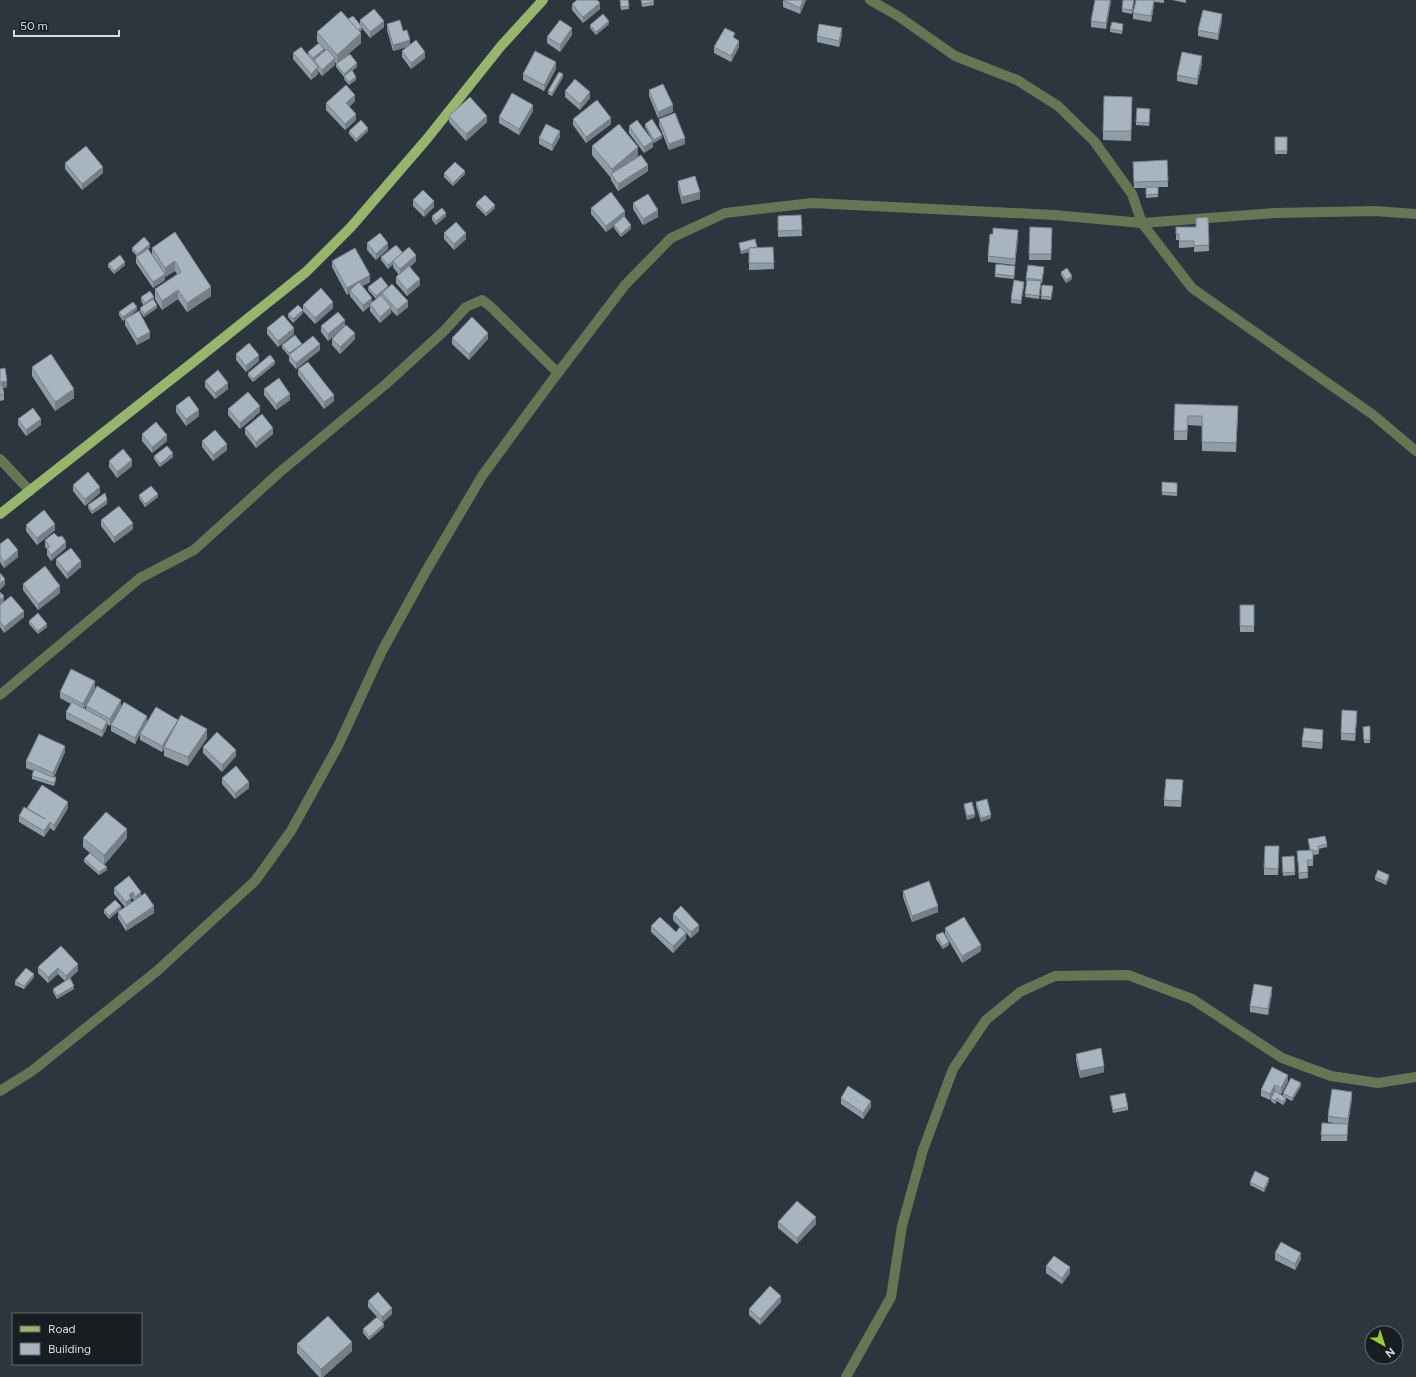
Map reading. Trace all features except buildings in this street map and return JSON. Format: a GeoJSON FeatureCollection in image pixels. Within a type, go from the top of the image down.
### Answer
{"type":"FeatureCollection","features":[{"type":"Feature","properties":{"kind":"main road"},"geometry":{"type":"LineString","coordinates":[[0,514],[306,272],[351,227],[426,140],[501,46],[544,0]]}},
{"type":"Feature","properties":{"kind":"street"},"geometry":{"type":"LineString","coordinates":[[870,0],[898,16],[954,56],[1017,80],[1058,106],[1094,141],[1132,194],[1142,222],[1192,288],[1372,414],[1416,451]]}},
{"type":"Feature","properties":{"kind":"street"},"geometry":{"type":"LineString","coordinates":[[0,1091],[32,1071],[157,971],[254,880],[291,831],[338,746],[382,651],[426,571],[482,476],[625,285],[671,238],[724,213],[812,203],[1054,214],[1142,222],[1275,213],[1375,211],[1416,214]]}},
{"type":"Feature","properties":{"kind":"street"},"geometry":{"type":"LineString","coordinates":[[0,695],[140,578],[194,550],[280,472],[386,384],[444,331],[466,307],[482,300],[490,306],[558,373]]}},
{"type":"Feature","properties":{"kind":"street"},"geometry":{"type":"LineString","coordinates":[[0,458],[30,491]]}},
{"type":"Feature","properties":{"kind":"street"},"geometry":{"type":"LineString","coordinates":[[846,1377],[891,1297],[902,1226],[923,1150],[953,1070],[986,1020],[1020,992],[1055,976],[1128,975],[1192,999],[1282,1058],[1331,1076],[1378,1083],[1416,1077]]}}]}
